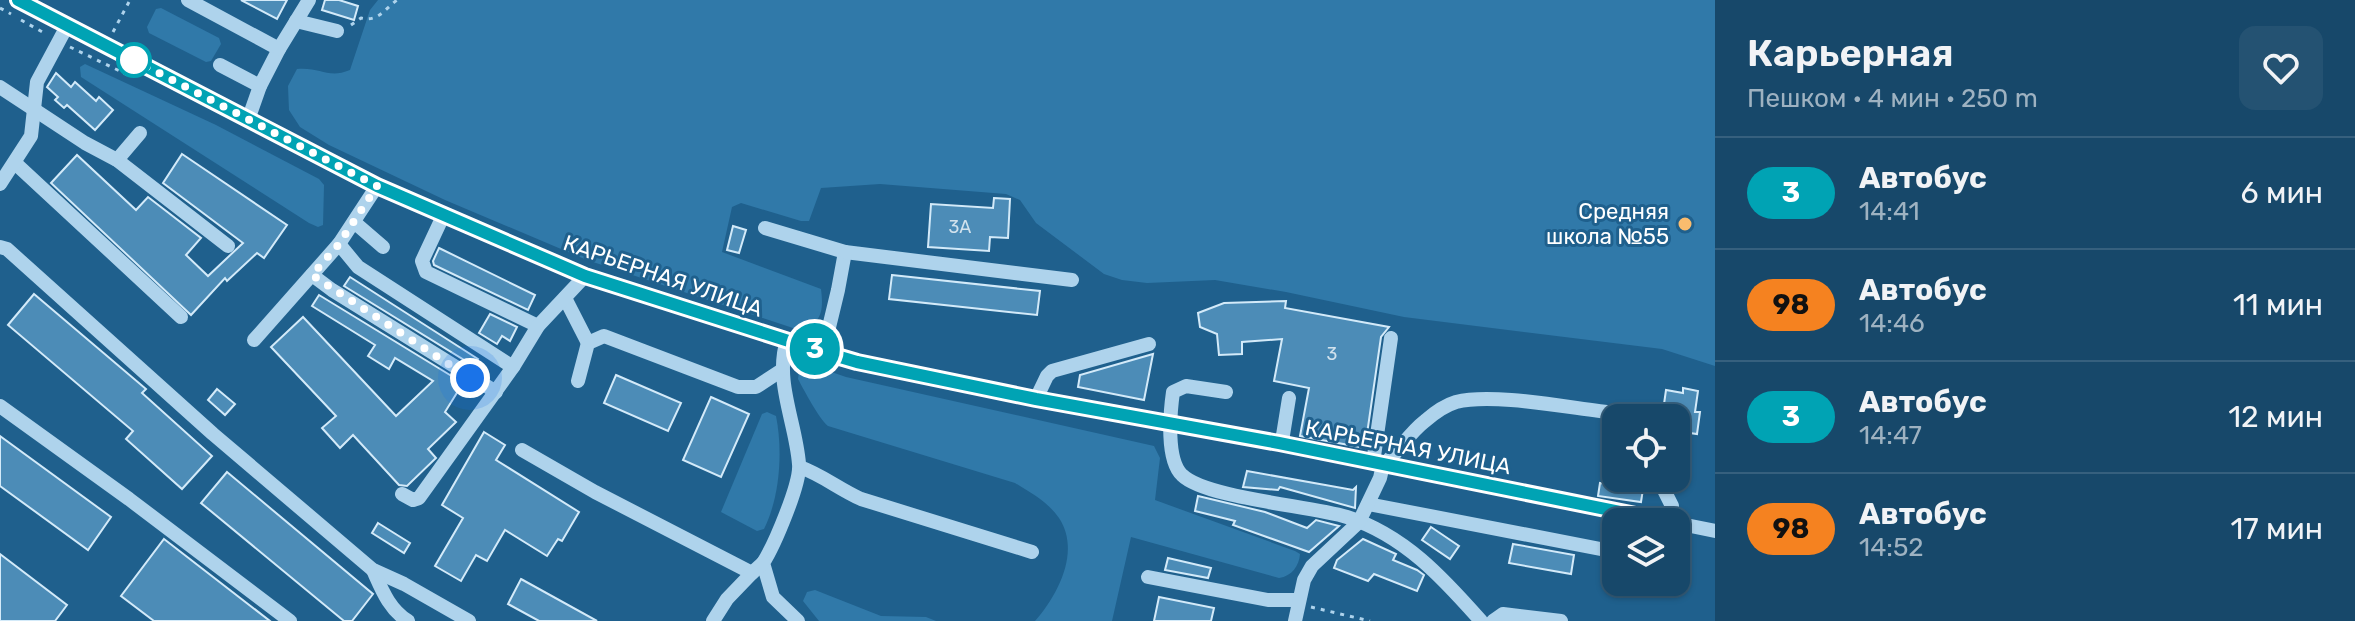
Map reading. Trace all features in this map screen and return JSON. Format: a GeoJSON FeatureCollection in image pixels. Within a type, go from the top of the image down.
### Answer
{"type":"FeatureCollection","features":[{"type":"Feature","properties":{"kind":"street","name":"КАРЬЕРНАЯ УЛИЦА"},"geometry":{"type":"LineString","coordinates":[[18,0],[377,186],[585,276],[857,362],[1602,508]]}},
{"type":"Feature","properties":{"kind":"street"},"geometry":{"type":"LineString","coordinates":[[188,0],[279,49]]}},
{"type":"Feature","properties":{"kind":"street"},"geometry":{"type":"LineString","coordinates":[[248,120],[260,86],[309,0]]}},
{"type":"Feature","properties":{"kind":"street"},"geometry":{"type":"LineString","coordinates":[[296,21],[337,31]]}},
{"type":"Feature","properties":{"kind":"street"},"geometry":{"type":"LineString","coordinates":[[0,184],[31,136],[37,82],[67,26]]}},
{"type":"Feature","properties":{"kind":"street"},"geometry":{"type":"LineString","coordinates":[[220,65],[260,86]]}},
{"type":"Feature","properties":{"kind":"street"},"geometry":{"type":"LineString","coordinates":[[0,87],[85,143],[117,160],[228,246]]}},
{"type":"Feature","properties":{"kind":"street"},"geometry":{"type":"LineString","coordinates":[[117,160],[140,133]]}},
{"type":"Feature","properties":{"kind":"street"},"geometry":{"type":"LineString","coordinates":[[15,163],[181,317]]}},
{"type":"Feature","properties":{"kind":"street"},"geometry":{"type":"LineString","coordinates":[[254,340],[339,244],[377,186]]}},
{"type":"Feature","properties":{"kind":"street"},"geometry":{"type":"LineString","coordinates":[[444,214],[422,261],[426,272],[538,326]]}},
{"type":"Feature","properties":{"kind":"street"},"geometry":{"type":"LineString","coordinates":[[354,222],[383,247]]}},
{"type":"Feature","properties":{"kind":"street"},"geometry":{"type":"LineString","coordinates":[[765,228],[845,252],[1072,280]]}},
{"type":"Feature","properties":{"kind":"street"},"geometry":{"type":"LineString","coordinates":[[339,244],[358,267],[513,367]]}},
{"type":"Feature","properties":{"kind":"street"},"geometry":{"type":"LineString","coordinates":[[0,247],[7,249],[213,434],[373,570],[469,621]]}},
{"type":"Feature","properties":{"kind":"street"},"geometry":{"type":"LineString","coordinates":[[823,352],[845,252]]}},
{"type":"Feature","properties":{"kind":"street"},"geometry":{"type":"LineString","coordinates":[[312,275],[496,392]]}},
{"type":"Feature","properties":{"kind":"street"},"geometry":{"type":"LineString","coordinates":[[402,494],[413,500],[419,498],[496,392],[538,326],[585,276]]}},
{"type":"Feature","properties":{"kind":"street"},"geometry":{"type":"LineString","coordinates":[[565,298],[588,343],[578,381]]}},
{"type":"Feature","properties":{"kind":"street"},"geometry":{"type":"LineString","coordinates":[[588,343],[604,336],[738,387],[756,387],[782,370]]}},
{"type":"Feature","properties":{"kind":"street"},"geometry":{"type":"LineString","coordinates":[[1295,621],[1304,580],[1312,566],[1359,522],[1380,478],[1378,464],[1391,338]]}},
{"type":"Feature","properties":{"kind":"street"},"geometry":{"type":"LineString","coordinates":[[713,621],[727,599],[758,568],[776,541],[800,467],[782,370],[787,340]]}},
{"type":"Feature","properties":{"kind":"street"},"geometry":{"type":"LineString","coordinates":[[1036,399],[1052,371],[1149,344]]}},
{"type":"Feature","properties":{"kind":"street"},"geometry":{"type":"LineString","coordinates":[[1226,392],[1186,386],[1173,392],[1170,425],[1173,462],[1183,476],[1242,497],[1315,509],[1359,522],[1425,560],[1481,621]]}},
{"type":"Feature","properties":{"kind":"street"},"geometry":{"type":"LineString","coordinates":[[1279,443],[1289,398]]}},
{"type":"Feature","properties":{"kind":"street"},"geometry":{"type":"LineString","coordinates":[[1378,464],[1425,421],[1456,402],[1495,399],[1602,411]]}},
{"type":"Feature","properties":{"kind":"street"},"geometry":{"type":"LineString","coordinates":[[0,406],[290,621]]}},
{"type":"Feature","properties":{"kind":"street"},"geometry":{"type":"LineString","coordinates":[[522,450],[595,492],[758,568],[773,597],[798,621]]}},
{"type":"Feature","properties":{"kind":"street"},"geometry":{"type":"LineString","coordinates":[[800,467],[822,475],[838,489],[861,499],[1032,552]]}},
{"type":"Feature","properties":{"kind":"street"},"geometry":{"type":"LineString","coordinates":[[1368,504],[1602,549]]}},
{"type":"Feature","properties":{"kind":"street","name":"КАРЬЕРНАЯ УЛИЦА"},"geometry":{"type":"LineString","coordinates":[[1690,526],[1715,531]]}},
{"type":"Feature","properties":{"kind":"street"},"geometry":{"type":"LineString","coordinates":[[373,570],[385,596],[398,614],[408,621]]}},
{"type":"Feature","properties":{"kind":"street"},"geometry":{"type":"LineString","coordinates":[[1148,577],[1268,600],[1299,602]]}},
{"type":"Feature","properties":{"kind":"street"},"geometry":{"type":"LineString","coordinates":[[1493,621],[1503,614],[1561,621]]}},
{"type":"Feature","properties":{"kind":"path"},"geometry":{"type":"LineString","coordinates":[[106,46],[130,0]]}},
{"type":"Feature","properties":{"kind":"path"},"geometry":{"type":"LineString","coordinates":[[337,31],[348,28],[361,18],[377,18],[397,0]]}},
{"type":"Feature","properties":{"kind":"path"},"geometry":{"type":"LineString","coordinates":[[0,8],[136,79]]}},
{"type":"Feature","properties":{"kind":"path"},"geometry":{"type":"LineString","coordinates":[[1299,602],[1370,621]]}},
{"type":"Feature","properties":{"kind":"shaded area"},"geometry":{"type":"Polygon","coordinates":[[[378,0],[1715,0],[1715,366],[1662,349],[1404,317],[1215,280],[1147,283],[1122,280],[1104,274],[1036,223],[1020,200],[1006,194],[880,184],[821,188],[809,221],[741,203],[732,207],[722,252],[821,289],[819,317],[811,325],[796,329],[587,260],[445,200],[329,145],[300,127],[289,110],[288,86],[297,69],[330,73],[350,70],[370,10],[378,0]]]}},
{"type":"Feature","properties":{"kind":"shaded area"},"geometry":{"type":"Polygon","coordinates":[[[161,8],[219,38],[221,44],[211,61],[206,62],[149,33],[147,27],[156,9],[161,8]]]}},
{"type":"Feature","properties":{"kind":"shaded area"},"geometry":{"type":"Polygon","coordinates":[[[85,64],[216,125],[319,179],[324,185],[323,225],[318,227],[309,223],[81,77],[80,67],[85,64]]]}},
{"type":"Feature","properties":{"kind":"shaded area"},"geometry":{"type":"Polygon","coordinates":[[[814,366],[846,377],[1154,446],[1160,458],[1155,500],[1295,551],[1300,554],[1298,563],[1291,573],[1279,578],[1131,537],[1112,621],[1035,621],[1059,586],[1067,558],[1065,531],[1055,512],[1015,483],[828,426],[798,379],[799,372],[814,366]]]}},
{"type":"Feature","properties":{"kind":"shaded area"},"geometry":{"type":"Polygon","coordinates":[[[767,412],[776,416],[779,474],[774,503],[764,529],[757,531],[721,512],[762,414],[767,412]]]}},
{"type":"Feature","properties":{"kind":"shaded area"},"geometry":{"type":"Polygon","coordinates":[[[815,590],[881,616],[926,617],[936,621],[819,621],[803,601],[807,592],[815,590]]]}},
{"type":"Feature","properties":{"kind":"building"},"geometry":{"type":"Polygon","coordinates":[[[241,0],[287,0],[277,19],[241,0]]]}},
{"type":"Feature","properties":{"kind":"building"},"geometry":{"type":"Polygon","coordinates":[[[325,0],[339,0],[358,6],[354,20],[322,10],[325,0]]]}},
{"type":"Feature","properties":{"kind":"building"},"geometry":{"type":"Polygon","coordinates":[[[56,73],[71,87],[75,82],[96,101],[99,97],[113,110],[95,130],[67,105],[64,108],[55,100],[58,97],[47,87],[56,73]]]}},
{"type":"Feature","properties":{"kind":"building"},"geometry":{"type":"Polygon","coordinates":[[[182,154],[287,225],[264,258],[257,253],[227,281],[225,278],[191,315],[51,183],[77,155],[136,210],[148,197],[201,238],[186,255],[208,276],[243,243],[163,183],[182,154]]]}},
{"type":"Feature","properties":{"kind":"building"},"geometry":{"type":"Polygon","coordinates":[[[994,198],[1010,199],[1008,238],[990,237],[989,251],[928,247],[931,204],[993,208],[994,198]]]}},
{"type":"Feature","properties":{"kind":"building"},"geometry":{"type":"Polygon","coordinates":[[[733,226],[746,230],[739,253],[727,250],[733,226]]]}},
{"type":"Feature","properties":{"kind":"building"},"geometry":{"type":"Polygon","coordinates":[[[439,248],[535,295],[528,310],[434,265],[439,248]]]}},
{"type":"Feature","properties":{"kind":"building"},"geometry":{"type":"Polygon","coordinates":[[[892,275],[1040,291],[1037,315],[889,299],[892,275]]]}},
{"type":"Feature","properties":{"kind":"building"},"geometry":{"type":"Polygon","coordinates":[[[350,277],[478,359],[474,366],[344,286],[350,277]]]}},
{"type":"Feature","properties":{"kind":"building"},"geometry":{"type":"Polygon","coordinates":[[[34,294],[146,389],[142,393],[212,456],[182,489],[126,439],[133,431],[8,325],[34,294]]]}},
{"type":"Feature","properties":{"kind":"building"},"geometry":{"type":"Polygon","coordinates":[[[319,295],[463,383],[445,412],[456,422],[428,449],[436,458],[407,486],[399,485],[353,435],[340,448],[322,428],[336,416],[271,347],[303,317],[396,416],[433,381],[395,358],[389,369],[368,356],[375,345],[312,306],[319,295]]]}},
{"type":"Feature","properties":{"kind":"building"},"geometry":{"type":"Polygon","coordinates":[[[1286,301],[1285,308],[1389,327],[1381,337],[1365,448],[1300,436],[1309,388],[1274,381],[1282,339],[1242,342],[1242,354],[1219,355],[1217,334],[1200,327],[1198,313],[1224,303],[1286,301]]]}},
{"type":"Feature","properties":{"kind":"building"},"geometry":{"type":"Polygon","coordinates":[[[490,314],[517,327],[510,341],[502,336],[497,344],[479,333],[490,314]]]}},
{"type":"Feature","properties":{"kind":"building"},"geometry":{"type":"Polygon","coordinates":[[[1153,354],[1144,400],[1078,387],[1080,375],[1153,354]]]}},
{"type":"Feature","properties":{"kind":"building"},"geometry":{"type":"Polygon","coordinates":[[[616,375],[681,403],[668,431],[604,403],[616,375]]]}},
{"type":"Feature","properties":{"kind":"building"},"geometry":{"type":"Polygon","coordinates":[[[1683,388],[1698,391],[1695,412],[1700,412],[1697,434],[1690,433],[1690,404],[1664,404],[1666,390],[1683,393],[1683,388]]]}},
{"type":"Feature","properties":{"kind":"building"},"geometry":{"type":"Polygon","coordinates":[[[217,389],[235,404],[225,415],[208,400],[217,389]]]}},
{"type":"Feature","properties":{"kind":"building"},"geometry":{"type":"Polygon","coordinates":[[[711,397],[749,414],[721,477],[683,460],[711,397]]]}},
{"type":"Feature","properties":{"kind":"building"},"geometry":{"type":"Polygon","coordinates":[[[484,432],[505,445],[496,460],[579,512],[562,541],[558,539],[547,556],[505,530],[487,561],[476,555],[461,581],[435,566],[463,518],[442,505],[484,432]]]}},
{"type":"Feature","properties":{"kind":"building"},"geometry":{"type":"Polygon","coordinates":[[[0,436],[111,517],[88,550],[0,486],[0,436]]]}},
{"type":"Feature","properties":{"kind":"building"},"geometry":{"type":"Polygon","coordinates":[[[1247,471],[1353,490],[1356,487],[1355,508],[1280,487],[1278,490],[1243,487],[1247,471]]]}},
{"type":"Feature","properties":{"kind":"building"},"geometry":{"type":"Polygon","coordinates":[[[227,472],[373,594],[352,621],[344,621],[201,503],[227,472]]]}},
{"type":"Feature","properties":{"kind":"building"},"geometry":{"type":"Polygon","coordinates":[[[1600,483],[1602,492],[1643,492],[1641,502],[1598,496],[1600,483]]]}},
{"type":"Feature","properties":{"kind":"building"},"geometry":{"type":"Polygon","coordinates":[[[1198,496],[1265,512],[1307,528],[1316,520],[1339,526],[1309,552],[1233,525],[1235,521],[1195,511],[1198,496]]]}},
{"type":"Feature","properties":{"kind":"building"},"geometry":{"type":"Polygon","coordinates":[[[378,523],[410,543],[404,553],[372,533],[378,523]]]}},
{"type":"Feature","properties":{"kind":"building"},"geometry":{"type":"Polygon","coordinates":[[[1431,527],[1459,546],[1450,559],[1422,540],[1431,527]]]}},
{"type":"Feature","properties":{"kind":"building"},"geometry":{"type":"Polygon","coordinates":[[[164,539],[270,621],[154,621],[121,596],[164,539]]]}},
{"type":"Feature","properties":{"kind":"building"},"geometry":{"type":"Polygon","coordinates":[[[1363,539],[1396,554],[1393,560],[1424,575],[1417,591],[1374,574],[1368,581],[1334,568],[1337,560],[1363,539]]]}},
{"type":"Feature","properties":{"kind":"building"},"geometry":{"type":"Polygon","coordinates":[[[1513,544],[1574,555],[1571,574],[1509,563],[1513,544]]]}},
{"type":"Feature","properties":{"kind":"building"},"geometry":{"type":"Polygon","coordinates":[[[0,554],[67,605],[55,621],[0,621],[0,554]]]}},
{"type":"Feature","properties":{"kind":"building"},"geometry":{"type":"Polygon","coordinates":[[[1168,558],[1211,568],[1208,578],[1165,570],[1168,558]]]}},
{"type":"Feature","properties":{"kind":"building"},"geometry":{"type":"Polygon","coordinates":[[[521,579],[597,621],[539,621],[508,604],[521,579]]]}},
{"type":"Feature","properties":{"kind":"building"},"geometry":{"type":"Polygon","coordinates":[[[1159,597],[1214,608],[1211,621],[1154,621],[1159,597]]]}},
{"type":"Feature","properties":{"kind":"bus line","name":"3"},"geometry":{"type":"LineString","coordinates":[[18,0],[377,186],[585,276],[857,362],[1602,508]]}},
{"type":"Feature","properties":{"kind":"place","name":"Средняя школа №55"},"geometry":{"type":"Point","coordinates":[1685,224]}},
{"type":"Feature","properties":{"kind":"route"},"geometry":{"type":"LineString","coordinates":[[134,60],[377,186],[339,244],[312,275],[470,378]]}}]}
